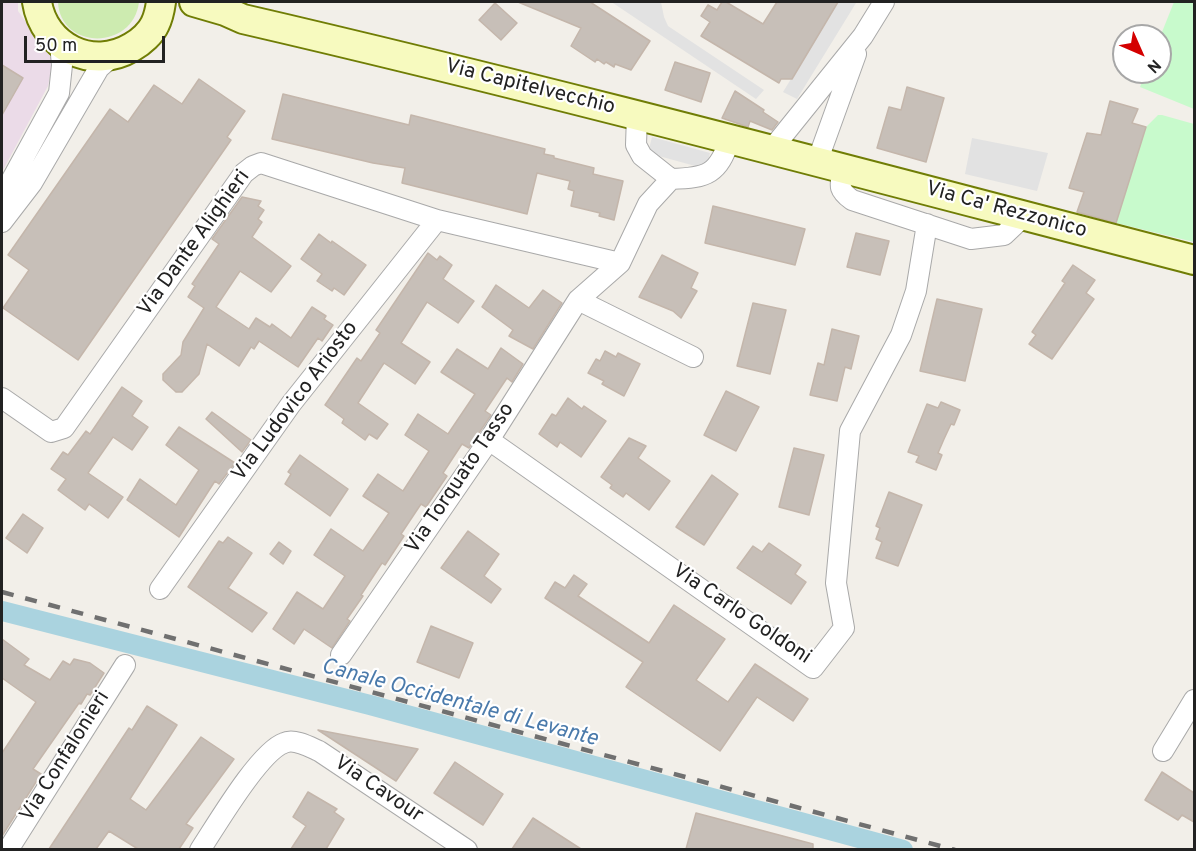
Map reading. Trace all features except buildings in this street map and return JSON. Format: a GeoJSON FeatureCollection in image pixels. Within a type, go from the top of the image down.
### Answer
{"type":"FeatureCollection","features":[{"type":"Feature","properties":{"kind":"main road"},"geometry":{"type":"LineString","coordinates":[[37,2],[46,29],[60,44],[83,55],[113,56],[136,45],[148,34],[158,13]]}},
{"type":"Feature","properties":{"kind":"main road","name":"Via Capitelvecchio"},"geometry":{"type":"LineString","coordinates":[[194,2],[243,19],[384,52],[830,165]]}},
{"type":"Feature","properties":{"kind":"main road","name":"Via Capitelvecchio"},"geometry":{"type":"LineString","coordinates":[[158,13],[190,18],[243,19]]}},
{"type":"Feature","properties":{"kind":"main road","name":"Via Ca' Rezzonico"},"geometry":{"type":"LineString","coordinates":[[830,165],[1194,260]]}},
{"type":"Feature","properties":{"kind":"street"},"geometry":{"type":"LineString","coordinates":[[772,150],[863,36],[884,2]]}},
{"type":"Feature","properties":{"kind":"street"},"geometry":{"type":"LineString","coordinates":[[863,36],[830,165],[842,193],[852,200],[971,239],[1004,235],[1024,216]]}},
{"type":"Feature","properties":{"kind":"street"},"geometry":{"type":"LineString","coordinates":[[2,209],[12,179],[59,93],[62,65],[60,44]]}},
{"type":"Feature","properties":{"kind":"street"},"geometry":{"type":"LineString","coordinates":[[2,222],[32,183],[99,68],[113,56]]}},
{"type":"Feature","properties":{"kind":"street"},"geometry":{"type":"LineString","coordinates":[[637,115],[636,145],[642,156],[671,179],[708,175],[717,168],[730,139]]}},
{"type":"Feature","properties":{"kind":"street","name":"Via Dante Alighieri"},"geometry":{"type":"LineString","coordinates":[[2,399],[51,432],[64,428],[244,173],[261,163],[438,220],[620,263]]}},
{"type":"Feature","properties":{"kind":"street","name":"Via Torquato Tasso"},"geometry":{"type":"LineString","coordinates":[[341,655],[489,440],[578,300],[620,263],[648,204],[671,179]]}},
{"type":"Feature","properties":{"kind":"street","name":"Via Ludovico Ariosto"},"geometry":{"type":"LineString","coordinates":[[160,589],[291,404],[438,220]]}},
{"type":"Feature","properties":{"kind":"street","name":"Via Carlo Goldoni"},"geometry":{"type":"LineString","coordinates":[[489,440],[813,668],[844,628],[836,583],[850,431],[901,335],[916,291],[927,224]]}},
{"type":"Feature","properties":{"kind":"street"},"geometry":{"type":"LineString","coordinates":[[578,300],[693,357]]}},
{"type":"Feature","properties":{"kind":"street","name":"Via Confalonieri"},"geometry":{"type":"LineString","coordinates":[[8,849],[125,666]]}},
{"type":"Feature","properties":{"kind":"street"},"geometry":{"type":"LineString","coordinates":[[1163,751],[1194,700]]}},
{"type":"Feature","properties":{"kind":"street","name":"Via Cavour"},"geometry":{"type":"LineString","coordinates":[[200,849],[249,777],[271,750],[286,741],[303,744],[320,751],[467,849]]}},
{"type":"Feature","properties":{"kind":"shaded area"},"geometry":{"type":"Polygon","coordinates":[[[2,2],[18,2],[18,11],[53,60],[48,86],[2,172],[2,2]]]}},
{"type":"Feature","properties":{"kind":"shaded area"},"geometry":{"type":"Polygon","coordinates":[[[661,2],[668,26],[764,90],[756,99],[613,3],[661,2]]]}},
{"type":"Feature","properties":{"kind":"shaded area"},"geometry":{"type":"Polygon","coordinates":[[[838,2],[856,3],[797,99],[783,92],[838,2]]]}},
{"type":"Feature","properties":{"kind":"shaded area"},"geometry":{"type":"Polygon","coordinates":[[[652,137],[710,153],[706,169],[648,153],[652,137]]]}},
{"type":"Feature","properties":{"kind":"shaded area"},"geometry":{"type":"Polygon","coordinates":[[[972,138],[1048,153],[1037,191],[965,174],[972,138]]]}},
{"type":"Feature","properties":{"kind":"green space"},"geometry":{"type":"Polygon","coordinates":[[[58,2],[139,2],[134,18],[124,29],[111,36],[97,38],[83,36],[71,29],[62,18],[58,2]]]}},
{"type":"Feature","properties":{"kind":"green space"},"geometry":{"type":"Polygon","coordinates":[[[1174,2],[1194,2],[1194,109],[1140,87],[1141,84],[1172,84],[1172,24],[1165,24],[1174,2]]]}},
{"type":"Feature","properties":{"kind":"green space"},"geometry":{"type":"Polygon","coordinates":[[[1158,115],[1194,124],[1194,242],[1116,223],[1146,127],[1158,115]]]}},
{"type":"Feature","properties":{"kind":"waterway","name":"Canale Occidentale di Levante"},"geometry":{"type":"LineString","coordinates":[[2,611],[370,705],[903,850]]}},
{"type":"Feature","properties":{"kind":"railway"},"geometry":{"type":"LineString","coordinates":[[2,592],[955,850]]}}]}
